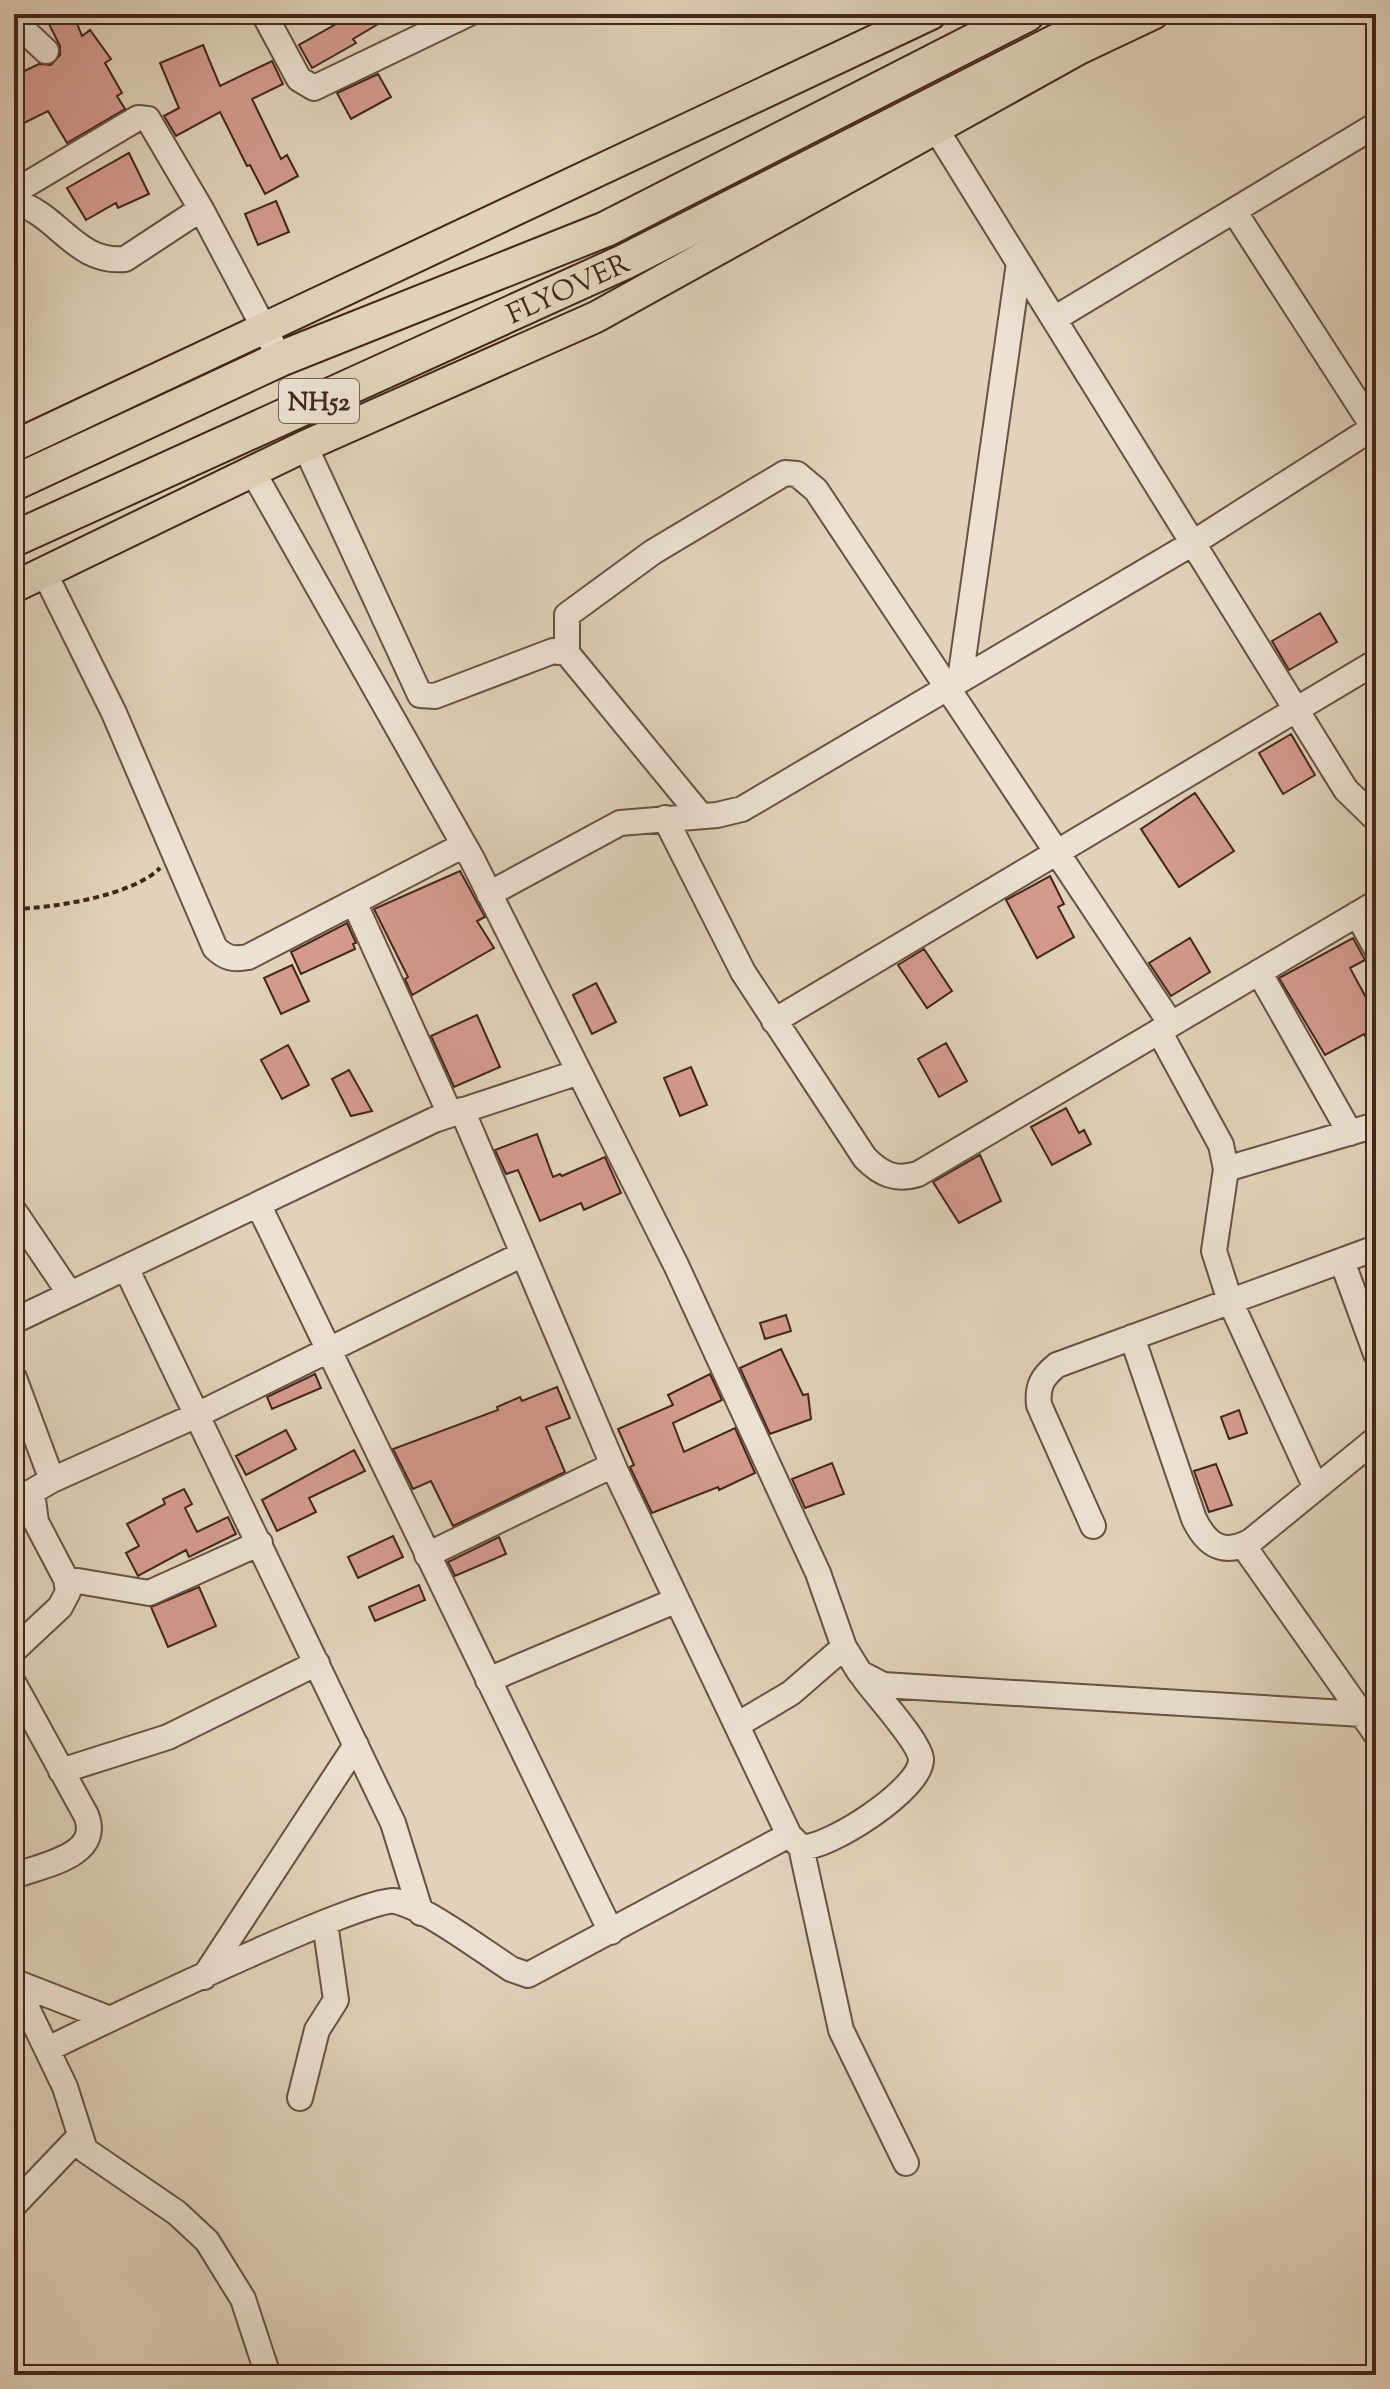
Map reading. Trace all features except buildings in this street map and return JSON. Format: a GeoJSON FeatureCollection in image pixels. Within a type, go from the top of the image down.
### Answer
{"type":"FeatureCollection","features":[{"type":"Feature","properties":{"kind":"highway","name":"FLYOVER"},"geometry":{"type":"LineString","coordinates":[[272,344],[606,229],[1027,14]]}},
{"type":"Feature","properties":{"kind":"highway","name":"FLYOVER"},"geometry":{"type":"LineString","coordinates":[[14,539],[624,262],[1111,14]]}},
{"type":"Feature","properties":{"kind":"highway","name":"NH52"},"geometry":{"type":"LineString","coordinates":[[14,483],[272,344]]}},
{"type":"Feature","properties":{"kind":"main road"},"geometry":{"type":"LineString","coordinates":[[14,587],[305,446],[596,317],[1079,49],[1153,14]]}},
{"type":"Feature","properties":{"kind":"main road"},"geometry":{"type":"LineString","coordinates":[[14,446],[272,344],[915,18]]}},
{"type":"Feature","properties":{"kind":"street"},"geometry":{"type":"LineString","coordinates":[[264,14],[299,79],[314,88],[468,14]]}},
{"type":"Feature","properties":{"kind":"street"},"geometry":{"type":"LineString","coordinates":[[14,21],[46,51]]}},
{"type":"Feature","properties":{"kind":"street"},"geometry":{"type":"LineString","coordinates":[[14,192],[144,117],[156,130],[201,209],[272,344]]}},
{"type":"Feature","properties":{"kind":"street"},"geometry":{"type":"LineString","coordinates":[[1054,319],[1376,125]]}},
{"type":"Feature","properties":{"kind":"street"},"geometry":{"type":"LineString","coordinates":[[936,129],[1346,790],[1376,819]]}},
{"type":"Feature","properties":{"kind":"street"},"geometry":{"type":"LineString","coordinates":[[14,202],[48,219],[89,255],[110,260],[125,259],[201,209]]}},
{"type":"Feature","properties":{"kind":"street"},"geometry":{"type":"LineString","coordinates":[[489,894],[607,827],[637,820],[701,816],[742,809],[1193,543],[1375,427],[1234,211]]}},
{"type":"Feature","properties":{"kind":"street"},"geometry":{"type":"LineString","coordinates":[[954,684],[1019,263]]}},
{"type":"Feature","properties":{"kind":"street"},"geometry":{"type":"LineString","coordinates":[[305,446],[420,695],[435,696],[553,651],[567,653]]}},
{"type":"Feature","properties":{"kind":"street"},"geometry":{"type":"LineString","coordinates":[[48,2049],[325,1923],[386,1900],[408,1905],[511,1969],[528,1975],[795,1841],[822,1845],[864,1820],[909,1785],[920,1766],[918,1750],[844,1647],[821,1582],[683,1280],[464,845],[253,472]]}},
{"type":"Feature","properties":{"kind":"street"},"geometry":{"type":"LineString","coordinates":[[701,816],[567,653],[567,615],[601,588],[739,499],[785,473],[797,474],[816,490],[954,684],[1165,1028],[1221,1145],[1226,1169],[1214,1251],[1230,1301],[1316,1488]]}},
{"type":"Feature","properties":{"kind":"street"},"geometry":{"type":"LineString","coordinates":[[44,572],[114,713],[215,948],[234,960],[248,957],[464,845]]}},
{"type":"Feature","properties":{"kind":"street"},"geometry":{"type":"LineString","coordinates":[[774,1021],[1376,662]]}},
{"type":"Feature","properties":{"kind":"street"},"geometry":{"type":"LineString","coordinates":[[665,818],[738,965],[774,1021],[865,1158],[876,1169],[904,1178],[918,1174],[1366,908],[1376,948]]}},
{"type":"Feature","properties":{"kind":"street"},"geometry":{"type":"LineString","coordinates":[[354,902],[523,1254],[613,1465],[795,1841],[846,2043],[906,2163]]}},
{"type":"Feature","properties":{"kind":"street"},"geometry":{"type":"LineString","coordinates":[[1259,972],[1350,1133]]}},
{"type":"Feature","properties":{"kind":"street"},"geometry":{"type":"LineString","coordinates":[[14,1321],[456,1112],[579,1072]]}},
{"type":"Feature","properties":{"kind":"street"},"geometry":{"type":"LineString","coordinates":[[1226,1169],[1376,1125]]}},
{"type":"Feature","properties":{"kind":"street"},"geometry":{"type":"LineString","coordinates":[[258,1204],[611,1932]]}},
{"type":"Feature","properties":{"kind":"street"},"geometry":{"type":"LineString","coordinates":[[14,1211],[70,1294]]}},
{"type":"Feature","properties":{"kind":"street"},"geometry":{"type":"LineString","coordinates":[[1093,1526],[1039,1405],[1038,1389],[1044,1376],[1057,1365],[1376,1248]]}},
{"type":"Feature","properties":{"kind":"street"},"geometry":{"type":"LineString","coordinates":[[33,1491],[197,1415],[523,1254]]}},
{"type":"Feature","properties":{"kind":"street"},"geometry":{"type":"LineString","coordinates":[[1342,1261],[1376,1354]]}},
{"type":"Feature","properties":{"kind":"street"},"geometry":{"type":"LineString","coordinates":[[126,1268],[400,1838],[421,1913]]}},
{"type":"Feature","properties":{"kind":"street"},"geometry":{"type":"LineString","coordinates":[[1132,1337],[1201,1533],[1210,1543],[1225,1550],[1243,1545],[1376,1439]]}},
{"type":"Feature","properties":{"kind":"street"},"geometry":{"type":"LineString","coordinates":[[14,1378],[39,1530],[66,1579],[65,1600],[14,1650]]}},
{"type":"Feature","properties":{"kind":"street"},"geometry":{"type":"LineString","coordinates":[[427,1555],[613,1465]]}},
{"type":"Feature","properties":{"kind":"street"},"geometry":{"type":"LineString","coordinates":[[66,1579],[149,1593],[260,1543]]}},
{"type":"Feature","properties":{"kind":"street"},"geometry":{"type":"LineString","coordinates":[[1243,1545],[1376,1734]]}},
{"type":"Feature","properties":{"kind":"street"},"geometry":{"type":"LineString","coordinates":[[488,1680],[677,1600]]}},
{"type":"Feature","properties":{"kind":"street"},"geometry":{"type":"LineString","coordinates":[[737,1725],[791,1693],[844,1647]]}},
{"type":"Feature","properties":{"kind":"street"},"geometry":{"type":"LineString","coordinates":[[61,1771],[168,1737],[317,1663]]}},
{"type":"Feature","properties":{"kind":"street"},"geometry":{"type":"LineString","coordinates":[[860,1673],[883,1685],[1362,1714]]}},
{"type":"Feature","properties":{"kind":"street"},"geometry":{"type":"LineString","coordinates":[[14,1684],[89,1824],[88,1841],[74,1853],[14,1876]]}},
{"type":"Feature","properties":{"kind":"street"},"geometry":{"type":"LineString","coordinates":[[204,1977],[356,1745]]}},
{"type":"Feature","properties":{"kind":"street"},"geometry":{"type":"LineString","coordinates":[[300,2098],[317,2030],[336,2000],[325,1923]]}},
{"type":"Feature","properties":{"kind":"street"},"geometry":{"type":"LineString","coordinates":[[14,1982],[110,2019]]}},
{"type":"Feature","properties":{"kind":"street"},"geometry":{"type":"LineString","coordinates":[[14,1982],[73,2108],[78,2138],[96,2161],[177,2213],[207,2241],[243,2299],[266,2369]]}},
{"type":"Feature","properties":{"kind":"street"},"geometry":{"type":"LineString","coordinates":[[14,2205],[78,2138]]}},
{"type":"Feature","properties":{"kind":"path"},"geometry":{"type":"LineString","coordinates":[[14,909],[48,907],[138,883],[154,874],[173,855]]}}]}
